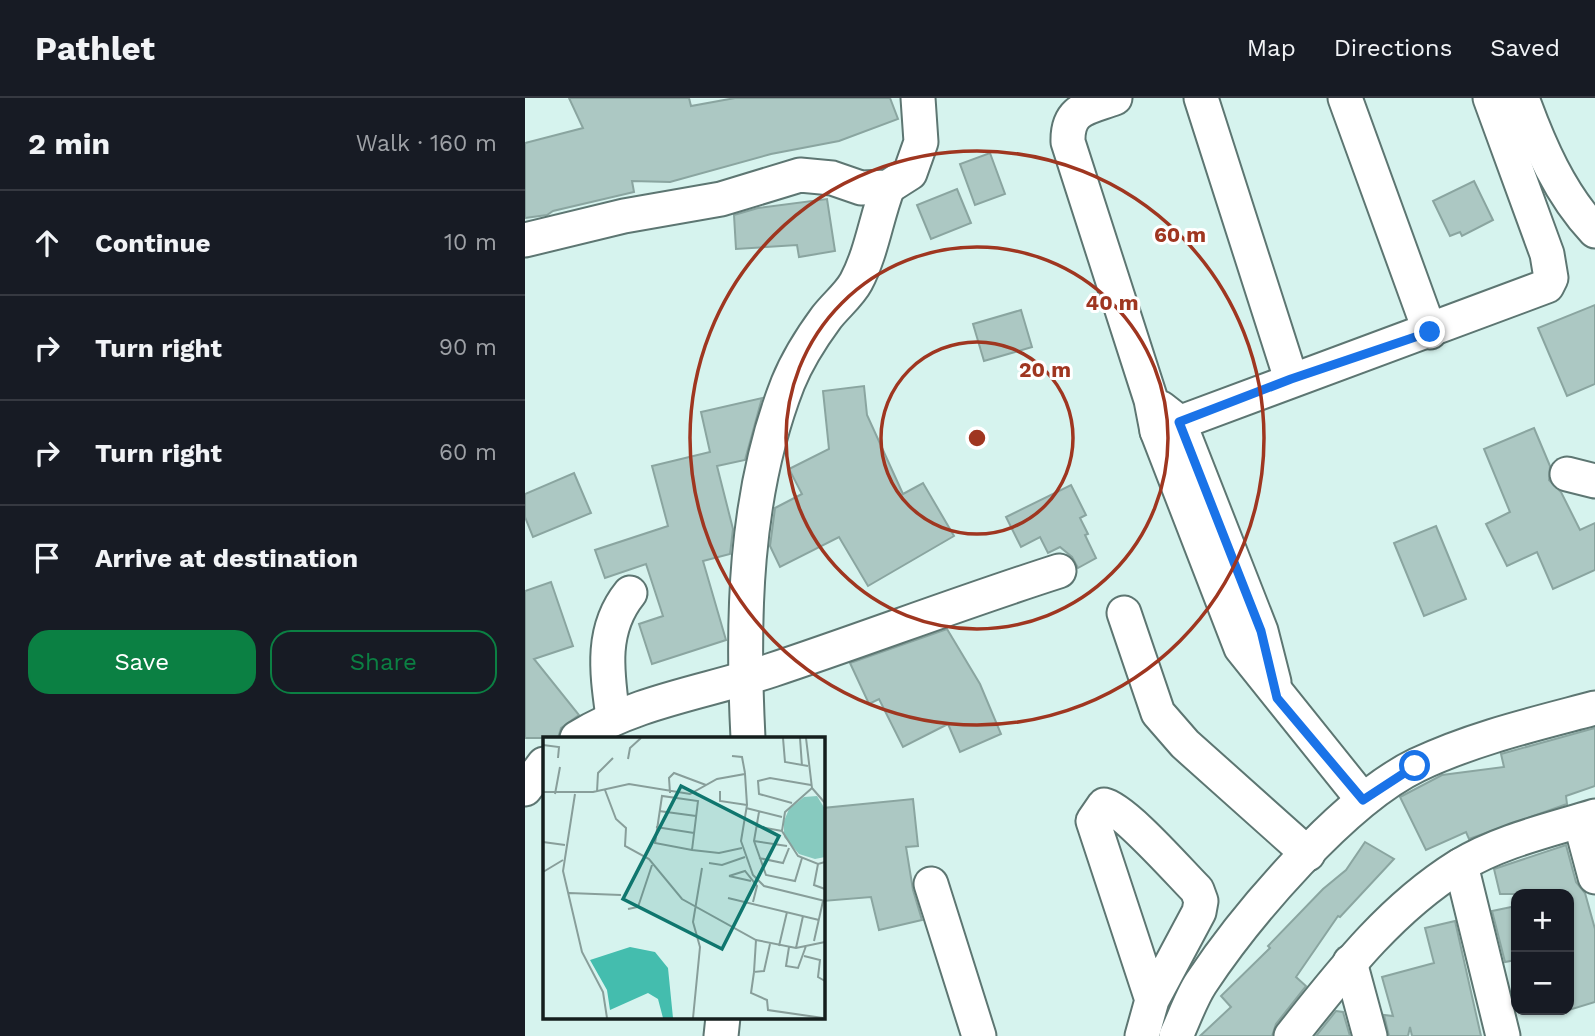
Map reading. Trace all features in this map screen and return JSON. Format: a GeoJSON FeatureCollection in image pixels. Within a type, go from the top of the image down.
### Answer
{"type":"FeatureCollection","features":[{"type":"Feature","properties":{"kind":"street"},"geometry":{"type":"LineString","coordinates":[[525,240],[547,238],[624,216],[720,200],[800,175],[832,178],[861,188],[888,187],[910,173],[921,142],[918,98]]}},
{"type":"Feature","properties":{"kind":"street"},"geometry":{"type":"LineString","coordinates":[[1115,98],[1081,110],[1072,117],[1067,128],[1068,142],[1162,418],[1261,631],[1277,698],[1363,800]]}},
{"type":"Feature","properties":{"kind":"street"},"geometry":{"type":"LineString","coordinates":[[1201,98],[1291,379]]}},
{"type":"Feature","properties":{"kind":"street"},"geometry":{"type":"LineString","coordinates":[[1345,98],[1430,332]]}},
{"type":"Feature","properties":{"kind":"street"},"geometry":{"type":"LineString","coordinates":[[1162,418],[1291,379],[1430,332],[1536,293],[1547,286],[1551,278],[1546,254],[1490,98]]}},
{"type":"Feature","properties":{"kind":"street"},"geometry":{"type":"LineString","coordinates":[[1522,98],[1559,180],[1595,231]]}},
{"type":"Feature","properties":{"kind":"street"},"geometry":{"type":"LineString","coordinates":[[748,737],[746,677],[750,542],[768,448],[789,380],[825,319],[855,285],[870,253],[876,217],[888,187]]}},
{"type":"Feature","properties":{"kind":"street"},"geometry":{"type":"LineString","coordinates":[[579,737],[613,717],[746,677],[942,608],[1059,571]]}},
{"type":"Feature","properties":{"kind":"street"},"geometry":{"type":"LineString","coordinates":[[613,717],[607,678],[609,633],[614,616],[630,593]]}},
{"type":"Feature","properties":{"kind":"street"},"geometry":{"type":"LineString","coordinates":[[1124,612],[1158,713],[1185,744],[1308,854]]}},
{"type":"Feature","properties":{"kind":"street"},"geometry":{"type":"LineString","coordinates":[[1176,1036],[1200,984],[1252,913],[1363,800],[1415,766],[1467,744],[1595,708]]}},
{"type":"Feature","properties":{"kind":"street"},"geometry":{"type":"LineString","coordinates":[[525,789],[543,765]]}},
{"type":"Feature","properties":{"kind":"street"},"geometry":{"type":"LineString","coordinates":[[1142,1036],[1152,1000],[1199,912],[1201,901],[1197,890],[1112,806],[1104,805],[1093,821],[1152,1000]]}},
{"type":"Feature","properties":{"kind":"street"},"geometry":{"type":"LineString","coordinates":[[1291,1036],[1350,962],[1392,916],[1461,865],[1507,844],[1587,818],[1595,877]]}},
{"type":"Feature","properties":{"kind":"street"},"geometry":{"type":"LineString","coordinates":[[1461,865],[1503,1036]]}},
{"type":"Feature","properties":{"kind":"street"},"geometry":{"type":"LineString","coordinates":[[930,884],[979,1036]]}},
{"type":"Feature","properties":{"kind":"street"},"geometry":{"type":"LineString","coordinates":[[1173,962],[1200,984]]}},
{"type":"Feature","properties":{"kind":"street"},"geometry":{"type":"LineString","coordinates":[[1350,962],[1370,1036]]}},
{"type":"Feature","properties":{"kind":"street"},"geometry":{"type":"LineString","coordinates":[[721,1036],[723,1018]]}},
{"type":"Feature","properties":{"kind":"building"},"geometry":{"type":"Polygon","coordinates":[[[569,98],[689,98],[691,106],[735,98],[890,98],[898,119],[839,141],[771,154],[670,182],[632,181],[634,192],[553,211],[547,215],[525,218],[525,143],[583,128],[569,98]]]}},
{"type":"Feature","properties":{"kind":"building"},"geometry":{"type":"Polygon","coordinates":[[[990,153],[1005,194],[975,205],[960,164],[990,153]]]}},
{"type":"Feature","properties":{"kind":"building"},"geometry":{"type":"Polygon","coordinates":[[[1474,181],[1493,220],[1462,236],[1460,232],[1450,236],[1433,201],[1474,181]]]}},
{"type":"Feature","properties":{"kind":"building"},"geometry":{"type":"Polygon","coordinates":[[[957,189],[971,223],[931,239],[917,205],[957,189]]]}},
{"type":"Feature","properties":{"kind":"building"},"geometry":{"type":"Polygon","coordinates":[[[827,199],[835,251],[799,257],[797,245],[736,249],[734,215],[758,208],[827,199]]]}},
{"type":"Feature","properties":{"kind":"building"},"geometry":{"type":"Polygon","coordinates":[[[1595,305],[1595,384],[1567,396],[1538,328],[1595,305]]]}},
{"type":"Feature","properties":{"kind":"building"},"geometry":{"type":"Polygon","coordinates":[[[1021,310],[1032,347],[984,361],[973,324],[1021,310]]]}},
{"type":"Feature","properties":{"kind":"building"},"geometry":{"type":"Polygon","coordinates":[[[864,386],[867,415],[903,494],[923,483],[954,536],[868,586],[839,537],[780,567],[770,546],[775,508],[802,494],[789,469],[829,449],[823,391],[864,386]]]}},
{"type":"Feature","properties":{"kind":"building"},"geometry":{"type":"Polygon","coordinates":[[[762,398],[745,460],[717,466],[733,529],[730,554],[703,561],[726,640],[652,664],[639,624],[663,616],[646,564],[605,578],[595,550],[668,526],[652,466],[710,452],[701,412],[762,398]]]}},
{"type":"Feature","properties":{"kind":"building"},"geometry":{"type":"Polygon","coordinates":[[[1534,428],[1550,466],[1549,480],[1561,492],[1580,530],[1595,523],[1595,570],[1553,589],[1537,552],[1507,566],[1486,524],[1510,512],[1484,449],[1534,428]]]}},
{"type":"Feature","properties":{"kind":"building"},"geometry":{"type":"Polygon","coordinates":[[[574,473],[591,513],[533,537],[525,517],[525,494],[574,473]]]}},
{"type":"Feature","properties":{"kind":"building"},"geometry":{"type":"Polygon","coordinates":[[[1071,485],[1086,515],[1080,518],[1096,558],[1078,568],[1072,557],[1060,547],[1048,553],[1040,537],[1021,547],[1006,517],[1071,485]]]}},
{"type":"Feature","properties":{"kind":"building"},"geometry":{"type":"Polygon","coordinates":[[[1436,526],[1466,599],[1424,616],[1394,543],[1436,526]]]}},
{"type":"Feature","properties":{"kind":"building"},"geometry":{"type":"Polygon","coordinates":[[[551,582],[573,646],[534,659],[579,715],[561,728],[558,737],[525,738],[525,591],[551,582]]]}},
{"type":"Feature","properties":{"kind":"building"},"geometry":{"type":"Polygon","coordinates":[[[947,629],[980,684],[1001,734],[960,752],[948,724],[903,747],[879,699],[869,704],[850,663],[947,629]]]}},
{"type":"Feature","properties":{"kind":"building"},"geometry":{"type":"Polygon","coordinates":[[[1595,728],[1595,786],[1566,796],[1567,804],[1469,839],[1466,832],[1426,850],[1400,797],[1442,775],[1504,767],[1501,754],[1595,728]]]}},
{"type":"Feature","properties":{"kind":"building"},"geometry":{"type":"Polygon","coordinates":[[[913,799],[918,846],[906,847],[913,890],[922,920],[879,930],[871,897],[824,901],[824,808],[913,799]]]}},
{"type":"Feature","properties":{"kind":"building"},"geometry":{"type":"Polygon","coordinates":[[[1365,842],[1394,859],[1340,917],[1338,916],[1296,977],[1306,986],[1276,1024],[1272,1036],[1200,1036],[1231,1007],[1221,996],[1270,948],[1268,946],[1323,889],[1346,870],[1365,842]]]}},
{"type":"Feature","properties":{"kind":"building"},"geometry":{"type":"Polygon","coordinates":[[[1566,845],[1576,882],[1585,893],[1595,929],[1595,1002],[1574,1008],[1574,889],[1511,889],[1511,894],[1500,894],[1494,869],[1566,845]]]}},
{"type":"Feature","properties":{"kind":"building"},"geometry":{"type":"Polygon","coordinates":[[[1511,907],[1511,961],[1505,962],[1492,911],[1511,907]]]}},
{"type":"Feature","properties":{"kind":"building"},"geometry":{"type":"Polygon","coordinates":[[[1455,921],[1481,1036],[1412,1036],[1410,1027],[1408,1036],[1389,1036],[1384,1015],[1393,1016],[1382,977],[1434,963],[1425,928],[1455,921]]]}},
{"type":"Feature","properties":{"kind":"building"},"geometry":{"type":"Polygon","coordinates":[[[1336,1011],[1343,1012],[1350,1036],[1316,1036],[1336,1011]]]}},
{"type":"Feature","properties":{"kind":"route"},"geometry":{"type":"LineString","coordinates":[[1415,766],[1363,800],[1277,698],[1261,631],[1179,422],[1291,379],[1430,332]]}}]}
